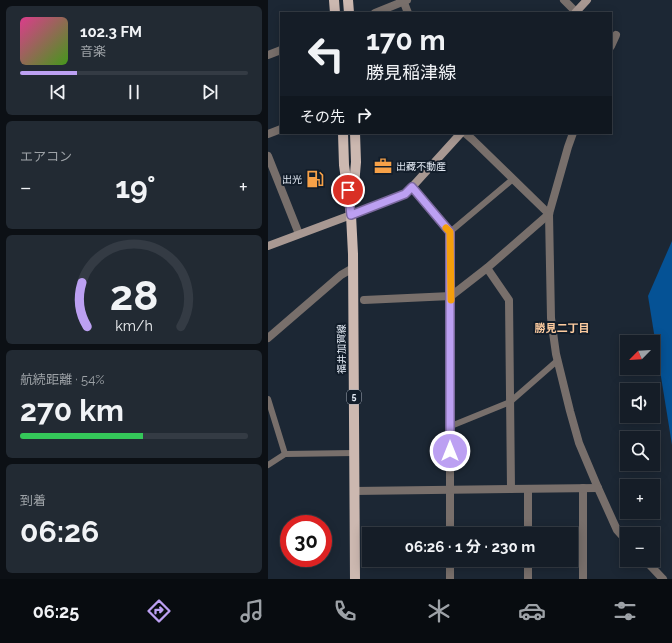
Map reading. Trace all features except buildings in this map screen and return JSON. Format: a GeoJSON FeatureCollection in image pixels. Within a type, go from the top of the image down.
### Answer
{"type":"FeatureCollection","features":[{"type":"Feature","properties":{"kind":"main road"},"geometry":{"type":"LineString","coordinates":[[334,0],[335,12]]}},
{"type":"Feature","properties":{"kind":"main road"},"geometry":{"type":"LineString","coordinates":[[348,0],[349,12]]}},
{"type":"Feature","properties":{"kind":"main road"},"geometry":{"type":"LineString","coordinates":[[575,12],[587,0]]}},
{"type":"Feature","properties":{"kind":"main road","name":"福井加賀線"},"geometry":{"type":"LineString","coordinates":[[343,134],[344,164],[351,215],[353,254],[354,579]]}},
{"type":"Feature","properties":{"kind":"main road","name":"福井加賀線"},"geometry":{"type":"LineString","coordinates":[[351,215],[356,162],[355,134]]}},
{"type":"Feature","properties":{"kind":"main road"},"geometry":{"type":"LineString","coordinates":[[268,246],[405,194],[459,134]]}},
{"type":"Feature","properties":{"kind":"street"},"geometry":{"type":"LineString","coordinates":[[377,12],[405,0],[408,12]]}},
{"type":"Feature","properties":{"kind":"street"},"geometry":{"type":"LineString","coordinates":[[564,0],[575,12]]}},
{"type":"Feature","properties":{"kind":"street"},"geometry":{"type":"LineString","coordinates":[[612,44],[616,35]]}},
{"type":"Feature","properties":{"kind":"street"},"geometry":{"type":"LineString","coordinates":[[268,55],[280,50]]}},
{"type":"Feature","properties":{"kind":"street"},"geometry":{"type":"LineString","coordinates":[[268,134],[280,129]]}},
{"type":"Feature","properties":{"kind":"street"},"geometry":{"type":"LineString","coordinates":[[466,134],[550,214]]}},
{"type":"Feature","properties":{"kind":"street"},"geometry":{"type":"LineString","coordinates":[[573,134],[550,214],[551,318],[558,360],[578,443],[617,530],[620,533]]}},
{"type":"Feature","properties":{"kind":"street"},"geometry":{"type":"LineString","coordinates":[[268,156],[299,234]]}},
{"type":"Feature","properties":{"kind":"street"},"geometry":{"type":"LineString","coordinates":[[412,187],[450,232],[450,527]]}},
{"type":"Feature","properties":{"kind":"street"},"geometry":{"type":"LineString","coordinates":[[364,300],[451,296],[550,214]]}},
{"type":"Feature","properties":{"kind":"street"},"geometry":{"type":"LineString","coordinates":[[268,338],[341,275],[353,268]]}},
{"type":"Feature","properties":{"kind":"street"},"geometry":{"type":"LineString","coordinates":[[486,268],[509,300],[511,489]]}},
{"type":"Feature","properties":{"kind":"street"},"geometry":{"type":"LineString","coordinates":[[583,488],[583,579]]}},
{"type":"Feature","properties":{"kind":"street"},"geometry":{"type":"LineString","coordinates":[[354,491],[598,488]]}},
{"type":"Feature","properties":{"kind":"street"},"geometry":{"type":"LineString","coordinates":[[528,489],[528,527]]}},
{"type":"Feature","properties":{"kind":"street"},"geometry":{"type":"LineString","coordinates":[[450,567],[450,579]]}},
{"type":"Feature","properties":{"kind":"street"},"geometry":{"type":"LineString","coordinates":[[528,567],[528,579]]}},
{"type":"Feature","properties":{"kind":"street"},"geometry":{"type":"LineString","coordinates":[[652,567],[663,579]]}},
{"type":"Feature","properties":{"kind":"lane"},"geometry":{"type":"LineString","coordinates":[[450,232],[513,179]]}},
{"type":"Feature","properties":{"kind":"lane"},"geometry":{"type":"LineString","coordinates":[[451,426],[510,402],[558,360]]}},
{"type":"Feature","properties":{"kind":"lane"},"geometry":{"type":"LineString","coordinates":[[268,399],[285,454]]}},
{"type":"Feature","properties":{"kind":"lane"},"geometry":{"type":"LineString","coordinates":[[268,465],[285,454],[354,453]]}},
{"type":"Feature","properties":{"kind":"water"},"geometry":{"type":"Polygon","coordinates":[[[672,241],[672,445],[660,370],[660,335],[654,335],[648,296],[672,241]]]}},
{"type":"Feature","properties":{"kind":"slow traffic"},"geometry":{"type":"LineString","coordinates":[[446,228],[450,232],[451,300]]}},
{"type":"Feature","properties":{"kind":"place","name":"出藏不動産"},"geometry":{"type":"Point","coordinates":[383,166]}},
{"type":"Feature","properties":{"kind":"place","name":"出光"},"geometry":{"type":"Point","coordinates":[315,179]}},
{"type":"Feature","properties":{"kind":"district","name":"勝見二丁目"},"geometry":{"type":"Point","coordinates":[562,328]}},
{"type":"Feature","properties":{"kind":"route"},"geometry":{"type":"LineString","coordinates":[[348,190],[351,215],[405,194],[412,187],[450,232],[450,451]]}}]}
